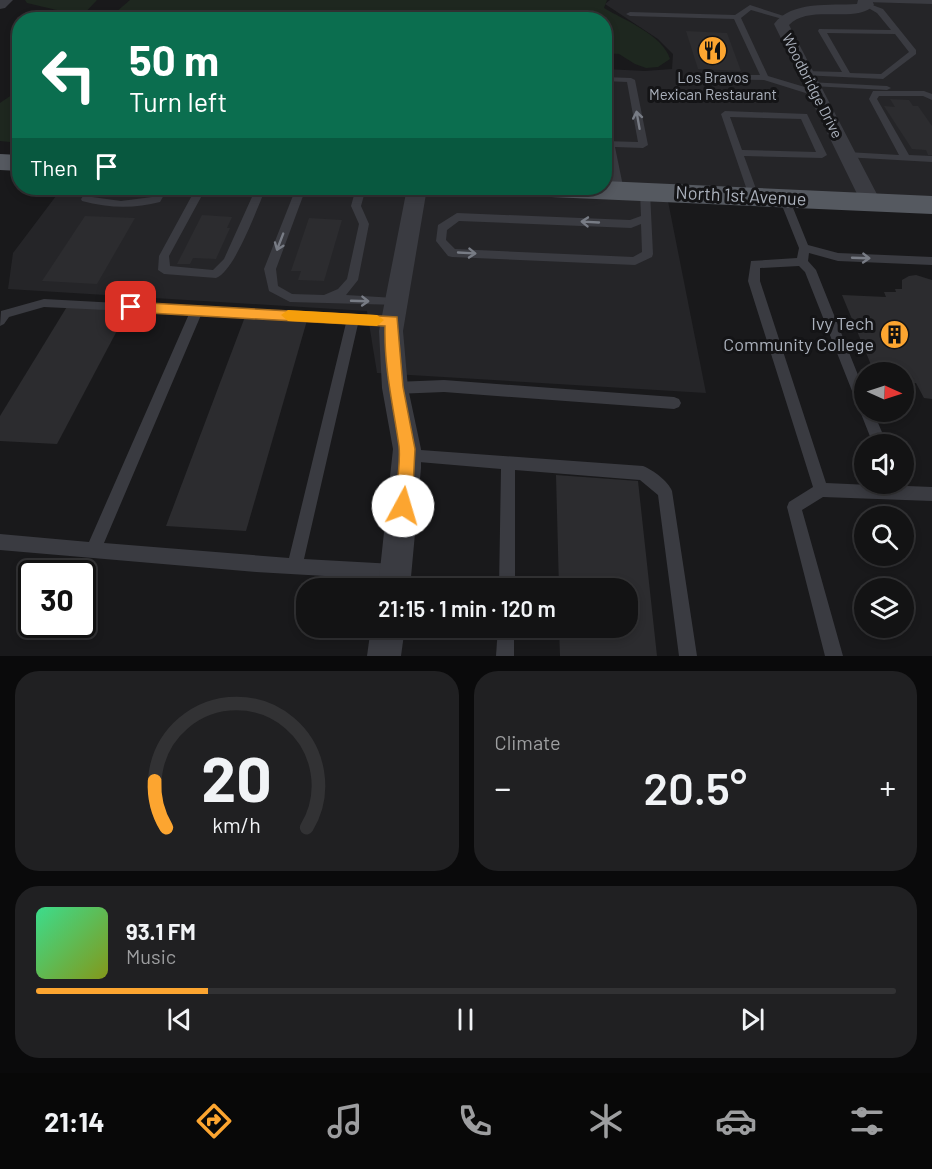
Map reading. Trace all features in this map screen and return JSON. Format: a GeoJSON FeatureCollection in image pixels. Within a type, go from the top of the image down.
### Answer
{"type":"FeatureCollection","features":[{"type":"Feature","properties":{"kind":"main road","name":"North 1st Avenue"},"geometry":{"type":"LineString","coordinates":[[601,195],[637,200],[754,197],[932,205]]}},
{"type":"Feature","properties":{"kind":"street"},"geometry":{"type":"LineString","coordinates":[[0,5],[6,0]]}},
{"type":"Feature","properties":{"kind":"street","name":"Woodbridge Drive"},"geometry":{"type":"LineString","coordinates":[[866,2],[854,9],[798,13],[786,18],[781,27],[871,202]]}},
{"type":"Feature","properties":{"kind":"street"},"geometry":{"type":"LineString","coordinates":[[395,578],[407,455],[391,350],[394,312],[416,195]]}},
{"type":"Feature","properties":{"kind":"street"},"geometry":{"type":"LineString","coordinates":[[384,656],[386,638]]}},
{"type":"Feature","properties":{"kind":"lane"},"geometry":{"type":"LineString","coordinates":[[630,14],[737,17],[759,0]]}},
{"type":"Feature","properties":{"kind":"lane"},"geometry":{"type":"LineString","coordinates":[[866,2],[932,2]]}},
{"type":"Feature","properties":{"kind":"lane"},"geometry":{"type":"LineString","coordinates":[[810,83],[847,75],[883,77],[913,52],[880,11],[866,2]]}},
{"type":"Feature","properties":{"kind":"lane"},"geometry":{"type":"LineString","coordinates":[[750,7],[786,18]]}},
{"type":"Feature","properties":{"kind":"lane"},"geometry":{"type":"LineString","coordinates":[[737,17],[765,78]]}},
{"type":"Feature","properties":{"kind":"lane"},"geometry":{"type":"LineString","coordinates":[[847,75],[822,31],[897,32]]}},
{"type":"Feature","properties":{"kind":"lane"},"geometry":{"type":"LineString","coordinates":[[703,77],[765,78],[932,90]]}},
{"type":"Feature","properties":{"kind":"lane"},"geometry":{"type":"LineString","coordinates":[[612,79],[631,80],[643,145],[612,145]]}},
{"type":"Feature","properties":{"kind":"lane"},"geometry":{"type":"LineString","coordinates":[[906,158],[873,99],[876,93],[924,94],[932,97]]}},
{"type":"Feature","properties":{"kind":"lane"},"geometry":{"type":"LineString","coordinates":[[739,153],[765,149],[803,151],[822,155],[804,116],[725,114],[754,197]]}},
{"type":"Feature","properties":{"kind":"lane"},"geometry":{"type":"LineString","coordinates":[[752,115],[757,127]]}},
{"type":"Feature","properties":{"kind":"lane"},"geometry":{"type":"LineString","coordinates":[[767,115],[772,128]]}},
{"type":"Feature","properties":{"kind":"lane"},"geometry":{"type":"LineString","coordinates":[[787,116],[793,129]]}},
{"type":"Feature","properties":{"kind":"lane"},"geometry":{"type":"LineString","coordinates":[[612,154],[637,200],[648,254],[635,261],[452,253],[441,241],[442,228],[457,217],[631,224],[637,200]]}},
{"type":"Feature","properties":{"kind":"lane"},"geometry":{"type":"LineString","coordinates":[[847,155],[932,159]]}},
{"type":"Feature","properties":{"kind":"lane"},"geometry":{"type":"LineString","coordinates":[[89,195],[86,199],[94,202],[144,204],[156,200],[159,195]]}},
{"type":"Feature","properties":{"kind":"lane"},"geometry":{"type":"LineString","coordinates":[[197,195],[164,256],[164,270],[216,274],[228,261],[258,195]]}},
{"type":"Feature","properties":{"kind":"lane"},"geometry":{"type":"LineString","coordinates":[[298,195],[270,269],[273,288],[290,298],[325,299],[394,312]]}},
{"type":"Feature","properties":{"kind":"lane"},"geometry":{"type":"LineString","coordinates":[[325,299],[342,292],[352,280],[364,224],[356,206],[358,195]]}},
{"type":"Feature","properties":{"kind":"lane"},"geometry":{"type":"LineString","coordinates":[[784,198],[804,248],[802,262]]}},
{"type":"Feature","properties":{"kind":"lane"},"geometry":{"type":"LineString","coordinates":[[804,248],[838,257],[932,261]]}},
{"type":"Feature","properties":{"kind":"lane"},"geometry":{"type":"LineString","coordinates":[[821,490],[754,280],[755,264],[802,262],[810,270],[854,381]]}},
{"type":"Feature","properties":{"kind":"lane"},"geometry":{"type":"LineString","coordinates":[[0,321],[5,314],[44,303],[353,319],[394,312]]}},
{"type":"Feature","properties":{"kind":"lane"},"geometry":{"type":"LineString","coordinates":[[93,550],[197,310]]}},
{"type":"Feature","properties":{"kind":"lane"},"geometry":{"type":"LineString","coordinates":[[295,566],[353,319]]}},
{"type":"Feature","properties":{"kind":"lane"},"geometry":{"type":"LineString","coordinates":[[395,387],[444,386],[674,403]]}},
{"type":"Feature","properties":{"kind":"lane"},"geometry":{"type":"LineString","coordinates":[[407,455],[643,473],[665,491],[688,656]]}},
{"type":"Feature","properties":{"kind":"lane"},"geometry":{"type":"LineString","coordinates":[[507,578],[508,463]]}},
{"type":"Feature","properties":{"kind":"lane"},"geometry":{"type":"LineString","coordinates":[[834,656],[794,507],[821,490],[854,489]]}},
{"type":"Feature","properties":{"kind":"lane"},"geometry":{"type":"LineString","coordinates":[[914,491],[932,494]]}},
{"type":"Feature","properties":{"kind":"lane"},"geometry":{"type":"LineString","coordinates":[[0,542],[295,566],[381,578]]}},
{"type":"Feature","properties":{"kind":"lane"},"geometry":{"type":"LineString","coordinates":[[506,638],[506,656]]}},
{"type":"Feature","properties":{"kind":"shaded area"},"geometry":{"type":"Polygon","coordinates":[[[25,0],[97,0],[86,12],[65,12],[27,3],[25,0]]]}},
{"type":"Feature","properties":{"kind":"shaded area"},"geometry":{"type":"Polygon","coordinates":[[[130,0],[607,0],[604,8],[611,12],[116,12],[130,0]]]}},
{"type":"Feature","properties":{"kind":"shaded area"},"geometry":{"type":"Polygon","coordinates":[[[610,0],[932,0],[932,197],[665,186],[706,393],[377,373],[367,311],[8,289],[13,253],[57,195],[612,195],[612,69],[645,71],[672,69],[673,54],[658,39],[605,4],[610,0]]]}},
{"type":"Feature","properties":{"kind":"shaded area"},"geometry":{"type":"Polygon","coordinates":[[[612,12],[651,35],[666,50],[670,59],[658,67],[646,68],[619,54],[612,54],[612,12]]]}},
{"type":"Feature","properties":{"kind":"shaded area"},"geometry":{"type":"Polygon","coordinates":[[[12,95],[12,142],[0,141],[0,103],[12,95]]]}},
{"type":"Feature","properties":{"kind":"building","name":"Los Bravos Mexican Restaurant"},"geometry":{"type":"Polygon","coordinates":[[[686,31],[727,33],[741,71],[698,69],[686,31]]]}},
{"type":"Feature","properties":{"kind":"building"},"geometry":{"type":"Polygon","coordinates":[[[890,99],[909,100],[913,106],[918,106],[932,126],[932,155],[928,155],[926,150],[912,149],[884,106],[895,107],[890,99]]]}},
{"type":"Feature","properties":{"kind":"building"},"geometry":{"type":"Polygon","coordinates":[[[202,215],[232,217],[227,228],[230,228],[216,259],[193,258],[190,264],[177,264],[202,215]]]}},
{"type":"Feature","properties":{"kind":"building"},"geometry":{"type":"Polygon","coordinates":[[[85,216],[135,218],[97,284],[42,281],[85,216]]]}},
{"type":"Feature","properties":{"kind":"building"},"geometry":{"type":"Polygon","coordinates":[[[309,218],[342,220],[324,281],[298,280],[301,271],[291,271],[309,218]]]}},
{"type":"Feature","properties":{"kind":"building","name":"Ivy Tech Community College"},"geometry":{"type":"Polygon","coordinates":[[[916,275],[932,280],[932,399],[924,398],[914,383],[914,362],[870,362],[842,295],[886,297],[884,292],[896,292],[895,289],[902,289],[902,280],[916,275]]]}},
{"type":"Feature","properties":{"kind":"building"},"geometry":{"type":"Polygon","coordinates":[[[68,305],[129,308],[57,444],[0,441],[0,416],[68,305]]]}},
{"type":"Feature","properties":{"kind":"building"},"geometry":{"type":"Polygon","coordinates":[[[246,314],[308,317],[246,531],[166,526],[246,314]]]}},
{"type":"Feature","properties":{"kind":"building"},"geometry":{"type":"Polygon","coordinates":[[[556,475],[638,481],[657,656],[560,656],[559,638],[638,638],[638,578],[559,578],[556,475]]]}},
{"type":"Feature","properties":{"kind":"slow traffic"},"geometry":{"type":"LineString","coordinates":[[288,315],[377,320]]}},
{"type":"Feature","properties":{"kind":"place","name":"Los Bravos Mexican Restaurant"},"geometry":{"type":"Point","coordinates":[713,51]}},
{"type":"Feature","properties":{"kind":"place","name":"Ivy Tech Community College"},"geometry":{"type":"Point","coordinates":[895,334]}},
{"type":"Feature","properties":{"kind":"route"},"geometry":{"type":"LineString","coordinates":[[131,307],[392,321],[391,350],[395,387],[407,449],[408,468],[403,506]]}}]}
